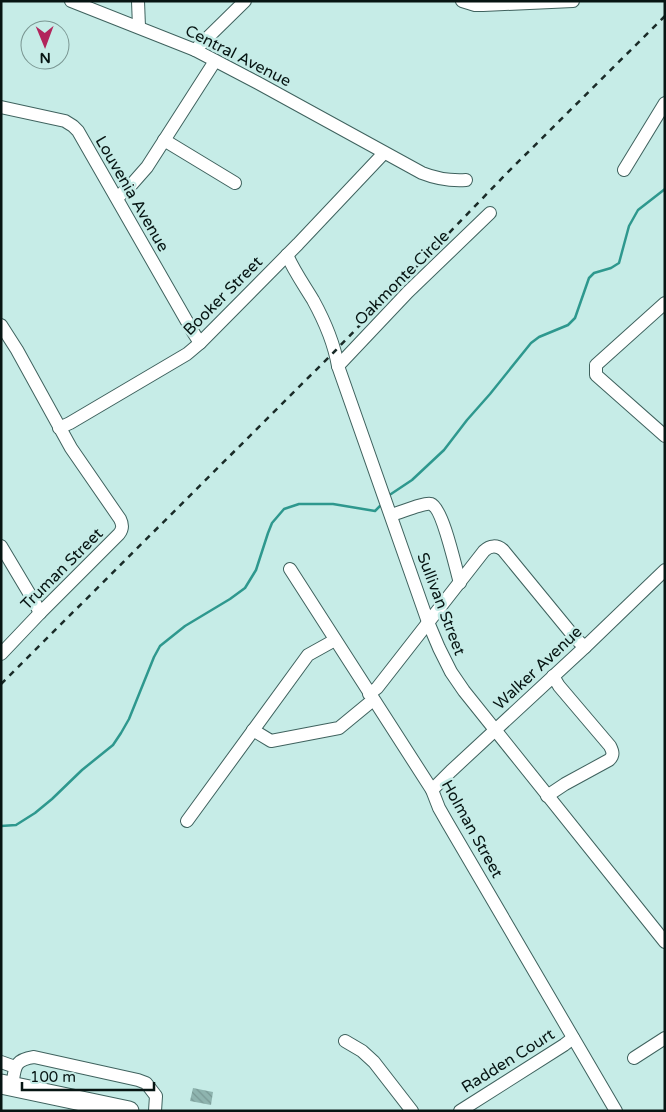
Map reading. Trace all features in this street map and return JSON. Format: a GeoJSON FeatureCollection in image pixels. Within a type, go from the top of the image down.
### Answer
{"type":"FeatureCollection","features":[{"type":"Feature","properties":{"kind":"highway"},"geometry":{"type":"LineString","coordinates":[[7,1086],[75,1105],[129,1111]]}},
{"type":"Feature","properties":{"kind":"street","name":"Central Avenue"},"geometry":{"type":"LineString","coordinates":[[71,1],[194,50],[432,177],[448,180],[466,180]]}},
{"type":"Feature","properties":{"kind":"street"},"geometry":{"type":"LineString","coordinates":[[138,1],[138,27]]}},
{"type":"Feature","properties":{"kind":"street"},"geometry":{"type":"LineString","coordinates":[[194,50],[245,1]]}},
{"type":"Feature","properties":{"kind":"street"},"geometry":{"type":"LineString","coordinates":[[462,1],[483,5],[573,1]]}},
{"type":"Feature","properties":{"kind":"street"},"geometry":{"type":"LineString","coordinates":[[116,198],[144,172],[215,61]]}},
{"type":"Feature","properties":{"kind":"street"},"geometry":{"type":"LineString","coordinates":[[624,170],[665,104]]}},
{"type":"Feature","properties":{"kind":"street","name":"Louvenia Avenue"},"geometry":{"type":"LineString","coordinates":[[1,106],[65,121],[78,131],[200,343]]}},
{"type":"Feature","properties":{"kind":"street"},"geometry":{"type":"LineString","coordinates":[[164,140],[235,183]]}},
{"type":"Feature","properties":{"kind":"street","name":"Booker Street"},"geometry":{"type":"LineString","coordinates":[[59,428],[174,363],[200,343],[384,153]]}},
{"type":"Feature","properties":{"kind":"street","name":"Oakmonte Circle"},"geometry":{"type":"LineString","coordinates":[[338,366],[408,292],[490,213]]}},
{"type":"Feature","properties":{"kind":"street","name":"Sullivan Street"},"geometry":{"type":"LineString","coordinates":[[287,255],[313,300],[336,351],[338,366],[428,622],[450,672],[494,730],[665,942]]}},
{"type":"Feature","properties":{"kind":"street"},"geometry":{"type":"LineString","coordinates":[[665,303],[596,365],[596,375],[665,436]]}},
{"type":"Feature","properties":{"kind":"street"},"geometry":{"type":"LineString","coordinates":[[1,325],[17,350],[59,428]]}},
{"type":"Feature","properties":{"kind":"street","name":"Truman Street"},"geometry":{"type":"LineString","coordinates":[[1,654],[119,534],[123,527],[120,519],[59,428]]}},
{"type":"Feature","properties":{"kind":"street"},"geometry":{"type":"LineString","coordinates":[[391,515],[416,506],[431,504],[435,506],[448,540],[460,583]]}},
{"type":"Feature","properties":{"kind":"street"},"geometry":{"type":"LineString","coordinates":[[1,546],[40,613]]}},
{"type":"Feature","properties":{"kind":"street"},"geometry":{"type":"LineString","coordinates":[[253,730],[271,741],[340,728],[372,697],[428,622],[488,548],[493,546],[501,548],[576,639],[585,647]]}},
{"type":"Feature","properties":{"kind":"street","name":"Holman Street"},"geometry":{"type":"LineString","coordinates":[[290,569],[432,790],[447,822],[616,1111]]}},
{"type":"Feature","properties":{"kind":"street","name":"Walker Avenue"},"geometry":{"type":"LineString","coordinates":[[432,790],[665,570]]}},
{"type":"Feature","properties":{"kind":"street"},"geometry":{"type":"LineString","coordinates":[[187,821],[308,656],[335,640]]}},
{"type":"Feature","properties":{"kind":"street"},"geometry":{"type":"LineString","coordinates":[[547,796],[613,756],[610,746],[559,686],[553,676]]}},
{"type":"Feature","properties":{"kind":"street","name":"Radden Court"},"geometry":{"type":"LineString","coordinates":[[460,1111],[564,1046],[573,1038]]}},
{"type":"Feature","properties":{"kind":"street"},"geometry":{"type":"LineString","coordinates":[[634,1058],[665,1038]]}},
{"type":"Feature","properties":{"kind":"street"},"geometry":{"type":"LineString","coordinates":[[345,1041],[362,1051],[374,1062],[412,1111]]}},
{"type":"Feature","properties":{"kind":"street"},"geometry":{"type":"LineString","coordinates":[[7,1086],[19,1062],[34,1057],[146,1083],[156,1096],[155,1111]]}},
{"type":"Feature","properties":{"kind":"street"},"geometry":{"type":"LineString","coordinates":[[1,1062],[16,1068]]}},
{"type":"Feature","properties":{"kind":"building"},"geometry":{"type":"Polygon","coordinates":[[[193,1088],[213,1092],[211,1105],[190,1101],[193,1088]]]}},
{"type":"Feature","properties":{"kind":"waterway"},"geometry":{"type":"LineString","coordinates":[[391,494],[412,480],[444,450],[531,343],[539,337],[568,325],[575,318],[589,278],[594,273],[611,268],[619,263],[629,226],[638,210],[665,189]]}},
{"type":"Feature","properties":{"kind":"waterway"},"geometry":{"type":"LineString","coordinates":[[1,826],[16,825],[35,813],[82,770],[113,745],[129,719],[160,646],[185,626],[245,588],[256,570],[272,523],[284,509],[299,504],[333,504],[375,511],[380,506]]}},
{"type":"Feature","properties":{"kind":"railway"},"geometry":{"type":"LineString","coordinates":[[1,684],[335,351],[506,174],[665,16]]}}]}
